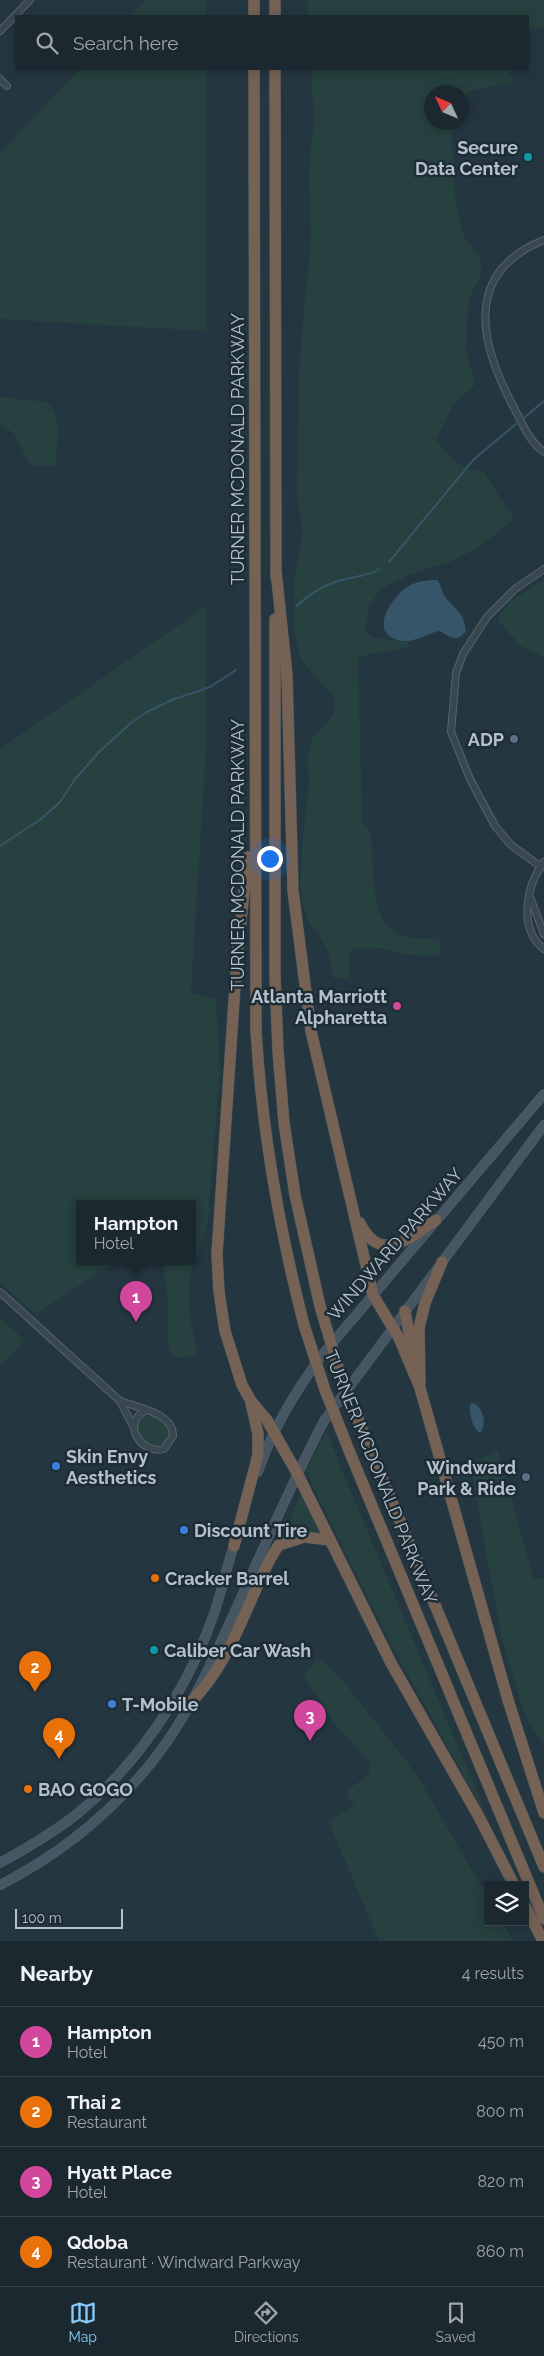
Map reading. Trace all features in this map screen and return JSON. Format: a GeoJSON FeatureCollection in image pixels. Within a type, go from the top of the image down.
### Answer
{"type":"FeatureCollection","features":[{"type":"Feature","properties":{"kind":"highway"},"geometry":{"type":"LineString","coordinates":[[254,0],[254,15]]}},
{"type":"Feature","properties":{"kind":"highway"},"geometry":{"type":"LineString","coordinates":[[275,0],[275,15]]}},
{"type":"Feature","properties":{"kind":"highway","name":"TURNER MCDONALD PARKWAY"},"geometry":{"type":"LineString","coordinates":[[254,70],[254,981],[259,1081],[272,1183],[290,1270],[304,1325],[328,1398],[544,1919]]}},
{"type":"Feature","properties":{"kind":"highway","name":"TURNER MCDONALD PARKWAY"},"geometry":{"type":"LineString","coordinates":[[275,70],[275,977],[278,1051],[284,1123],[295,1195],[320,1306],[342,1378],[544,1867]]}},
{"type":"Feature","properties":{"kind":"highway"},"geometry":{"type":"LineString","coordinates":[[276,571],[287,675],[291,863],[295,917],[317,1058],[354,1208],[373,1295],[393,1327],[420,1388],[506,1691],[544,1813]]}},
{"type":"Feature","properties":{"kind":"highway"},"geometry":{"type":"LineString","coordinates":[[254,798],[237,956],[217,1254],[219,1292],[225,1331],[236,1370],[251,1401],[275,1433],[297,1473],[391,1663],[478,1815],[512,1881]]}},
{"type":"Feature","properties":{"kind":"highway"},"geometry":{"type":"LineString","coordinates":[[354,1208],[364,1230],[372,1239],[382,1245],[393,1246],[406,1242],[436,1220]]}},
{"type":"Feature","properties":{"kind":"highway"},"geometry":{"type":"LineString","coordinates":[[420,1388],[419,1328],[425,1303],[442,1262]]}},
{"type":"Feature","properties":{"kind":"highway"},"geometry":{"type":"LineString","coordinates":[[405,1311],[411,1344],[410,1364]]}},
{"type":"Feature","properties":{"kind":"highway"},"geometry":{"type":"LineString","coordinates":[[234,1546],[258,1455],[258,1434],[251,1401]]}},
{"type":"Feature","properties":{"kind":"highway"},"geometry":{"type":"LineString","coordinates":[[191,1702],[207,1686],[224,1659],[267,1564],[279,1545],[304,1537],[330,1540]]}},
{"type":"Feature","properties":{"kind":"highway"},"geometry":{"type":"LineString","coordinates":[[529,1914],[543,1941]]}},
{"type":"Feature","properties":{"kind":"main road","name":"WINDWARD PARKWAY"},"geometry":{"type":"LineString","coordinates":[[0,1863],[59,1827],[100,1794],[124,1769],[162,1719],[180,1690],[200,1649],[221,1592],[260,1468],[275,1433],[304,1380],[347,1323],[525,1119],[544,1094]]}},
{"type":"Feature","properties":{"kind":"main road"},"geometry":{"type":"LineString","coordinates":[[0,1885],[44,1861],[97,1820],[142,1774],[176,1728],[191,1702],[297,1473],[324,1421],[544,1125]]}},
{"type":"Feature","properties":{"kind":"main road"},"geometry":{"type":"LineString","coordinates":[[162,1719],[176,1728]]}},
{"type":"Feature","properties":{"kind":"street"},"geometry":{"type":"LineString","coordinates":[[15,15],[30,0]]}},
{"type":"Feature","properties":{"kind":"street"},"geometry":{"type":"LineString","coordinates":[[0,31],[15,16]]}},
{"type":"Feature","properties":{"kind":"street"},"geometry":{"type":"LineString","coordinates":[[0,79],[7,86]]}},
{"type":"Feature","properties":{"kind":"street"},"geometry":{"type":"LineString","coordinates":[[544,240],[524,248],[506,262],[494,279],[486,302],[485,322],[496,371],[527,432],[544,452]]}},
{"type":"Feature","properties":{"kind":"street"},"geometry":{"type":"LineString","coordinates":[[544,569],[515,589],[487,617],[463,654],[456,673],[451,732],[470,779],[495,826],[511,845],[542,865],[530,896],[527,914],[532,936],[544,949]]}},
{"type":"Feature","properties":{"kind":"street"},"geometry":{"type":"LineString","coordinates":[[530,896],[544,934]]}},
{"type":"Feature","properties":{"kind":"street"},"geometry":{"type":"LineString","coordinates":[[0,1292],[120,1401],[138,1438],[146,1448],[159,1450],[168,1446],[173,1436],[171,1425],[162,1417],[120,1401]]}},
{"type":"Feature","properties":{"kind":"street"},"geometry":{"type":"LineString","coordinates":[[134,1428],[136,1419],[145,1411]]}},
{"type":"Feature","properties":{"kind":"green space"},"geometry":{"type":"Polygon","coordinates":[[[147,0],[206,0],[206,15],[131,15],[147,0]]]}},
{"type":"Feature","properties":{"kind":"green space"},"geometry":{"type":"Polygon","coordinates":[[[307,0],[544,0],[544,26],[529,31],[529,15],[308,15],[307,0]]]}},
{"type":"Feature","properties":{"kind":"green space"},"geometry":{"type":"Polygon","coordinates":[[[79,70],[206,70],[206,331],[0,319],[0,153],[79,70]]]}},
{"type":"Feature","properties":{"kind":"green space"},"geometry":{"type":"Polygon","coordinates":[[[311,70],[507,70],[514,82],[474,90],[469,93],[469,85],[424,85],[424,130],[451,130],[455,194],[462,233],[479,257],[482,273],[469,298],[466,349],[475,385],[453,405],[436,439],[456,462],[476,471],[484,472],[514,519],[479,547],[450,562],[411,574],[380,589],[369,607],[365,632],[375,638],[407,642],[410,645],[399,650],[371,653],[358,659],[362,820],[370,833],[373,876],[378,907],[384,920],[392,930],[408,937],[439,939],[440,956],[407,955],[382,948],[353,949],[349,954],[350,979],[333,978],[328,951],[320,936],[310,925],[303,907],[300,885],[302,844],[309,780],[307,758],[313,736],[323,728],[333,714],[335,699],[301,660],[294,634],[294,583],[302,532],[297,491],[299,367],[311,237],[309,170],[314,119],[311,70]]]}},
{"type":"Feature","properties":{"kind":"green space"},"geometry":{"type":"Polygon","coordinates":[[[0,396],[43,402],[50,406],[57,420],[58,430],[55,467],[30,465],[14,433],[0,425],[0,396]]]}},
{"type":"Feature","properties":{"kind":"green space"},"geometry":{"type":"Polygon","coordinates":[[[544,579],[544,657],[521,646],[499,622],[499,615],[511,601],[544,579]]]}},
{"type":"Feature","properties":{"kind":"green space"},"geometry":{"type":"Polygon","coordinates":[[[206,606],[206,749],[191,993],[216,999],[220,1069],[208,1221],[196,1257],[196,1200],[76,1200],[76,1265],[111,1265],[36,1314],[0,1283],[0,749],[206,606]]]}},
{"type":"Feature","properties":{"kind":"green space"},"geometry":{"type":"Polygon","coordinates":[[[164,1265],[193,1265],[189,1278],[190,1318],[198,1355],[179,1358],[170,1353],[168,1297],[164,1265]]]}},
{"type":"Feature","properties":{"kind":"green space"},"geometry":{"type":"Polygon","coordinates":[[[0,1317],[25,1341],[0,1365],[0,1317]]]}},
{"type":"Feature","properties":{"kind":"green space"},"geometry":{"type":"Polygon","coordinates":[[[151,1415],[161,1420],[169,1428],[169,1438],[166,1443],[160,1446],[146,1442],[140,1437],[137,1429],[139,1420],[144,1416],[151,1415]]]}},
{"type":"Feature","properties":{"kind":"green space"},"geometry":{"type":"Polygon","coordinates":[[[327,1431],[490,1823],[392,1646],[313,1487],[306,1469],[327,1431]]]}},
{"type":"Feature","properties":{"kind":"green space"},"geometry":{"type":"Polygon","coordinates":[[[498,1450],[534,1580],[544,1578],[544,1745],[525,1717],[502,1640],[470,1464],[498,1450]]]}},
{"type":"Feature","properties":{"kind":"green space"},"geometry":{"type":"Polygon","coordinates":[[[301,1492],[320,1532],[283,1537],[283,1535],[301,1492]]]}},
{"type":"Feature","properties":{"kind":"green space"},"geometry":{"type":"Polygon","coordinates":[[[315,1661],[322,1661],[345,1683],[417,1775],[484,1891],[484,1926],[504,1926],[513,1941],[379,1941],[328,1821],[355,1806],[347,1798],[349,1789],[369,1774],[370,1763],[333,1722],[303,1675],[315,1661]]]}},
{"type":"Feature","properties":{"kind":"water"},"geometry":{"type":"Polygon","coordinates":[[[437,580],[444,596],[464,620],[466,631],[463,635],[454,638],[440,631],[408,641],[392,638],[386,632],[384,625],[388,608],[394,600],[410,585],[421,581],[437,580]]]}},
{"type":"Feature","properties":{"kind":"water"},"geometry":{"type":"Polygon","coordinates":[[[474,1403],[480,1409],[484,1421],[480,1433],[473,1424],[470,1412],[470,1404],[474,1403]]]}},
{"type":"Feature","properties":{"kind":"waterway"},"geometry":{"type":"LineString","coordinates":[[525,417],[544,401]]}},
{"type":"Feature","properties":{"kind":"waterway"},"geometry":{"type":"LineString","coordinates":[[389,562],[473,460],[516,424]]}},
{"type":"Feature","properties":{"kind":"waterway"},"geometry":{"type":"LineString","coordinates":[[297,606],[313,593],[331,583],[379,569]]}},
{"type":"Feature","properties":{"kind":"waterway"},"geometry":{"type":"LineString","coordinates":[[0,846],[41,819],[60,802],[75,779],[100,751],[132,722],[147,712],[172,700],[210,687],[236,670]]}},
{"type":"Feature","properties":{"kind":"place","name":"Secure Data Center"},"geometry":{"type":"Point","coordinates":[528,157]}},
{"type":"Feature","properties":{"kind":"place","name":"ADP"},"geometry":{"type":"Point","coordinates":[514,739]}},
{"type":"Feature","properties":{"kind":"place","name":"Atlanta Marriott Alpharetta"},"geometry":{"type":"Point","coordinates":[397,1006]}},
{"type":"Feature","properties":{"kind":"place","name":"Hampton"},"geometry":{"type":"Point","coordinates":[136,1322]}},
{"type":"Feature","properties":{"kind":"place","name":"Skin Envy Aesthetics"},"geometry":{"type":"Point","coordinates":[56,1466]}},
{"type":"Feature","properties":{"kind":"place","name":"Windward Park & Ride"},"geometry":{"type":"Point","coordinates":[526,1477]}},
{"type":"Feature","properties":{"kind":"place","name":"Discount Tire"},"geometry":{"type":"Point","coordinates":[184,1530]}},
{"type":"Feature","properties":{"kind":"place","name":"Cracker Barrel"},"geometry":{"type":"Point","coordinates":[155,1578]}},
{"type":"Feature","properties":{"kind":"place","name":"Caliber Car Wash"},"geometry":{"type":"Point","coordinates":[154,1650]}},
{"type":"Feature","properties":{"kind":"place","name":"Thai 2"},"geometry":{"type":"Point","coordinates":[35,1692]}},
{"type":"Feature","properties":{"kind":"place","name":"T-Mobile"},"geometry":{"type":"Point","coordinates":[112,1704]}},
{"type":"Feature","properties":{"kind":"place","name":"Hyatt Place"},"geometry":{"type":"Point","coordinates":[310,1741]}},
{"type":"Feature","properties":{"kind":"place","name":"Qdoba"},"geometry":{"type":"Point","coordinates":[59,1759]}},
{"type":"Feature","properties":{"kind":"place","name":"BAO GOGO"},"geometry":{"type":"Point","coordinates":[28,1789]}}]}
